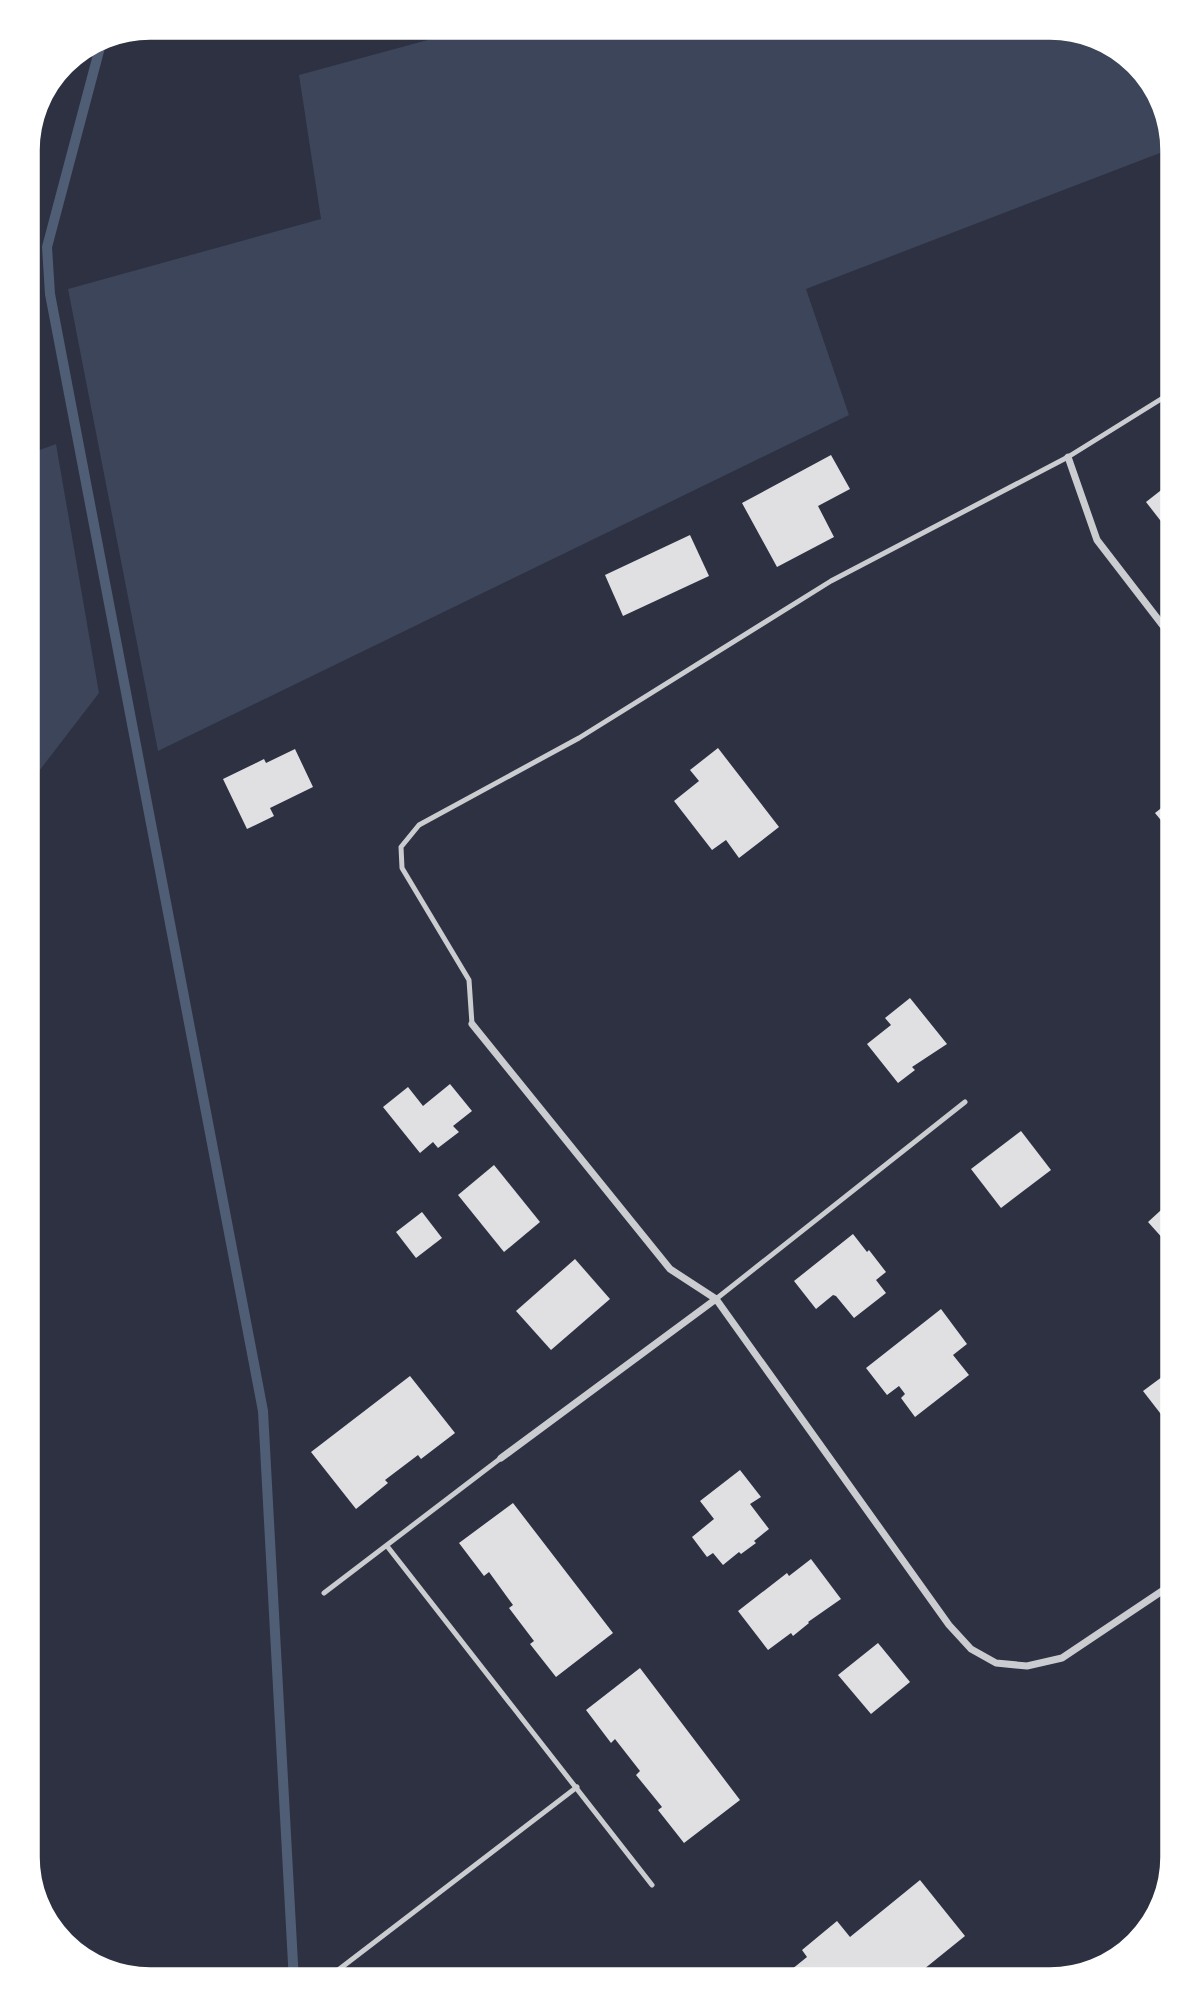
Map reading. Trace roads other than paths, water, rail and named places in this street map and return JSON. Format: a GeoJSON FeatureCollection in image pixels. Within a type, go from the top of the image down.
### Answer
{"type":"FeatureCollection","features":[{"type":"Feature","properties":{"kind":"street"},"geometry":{"type":"LineString","coordinates":[[1068,457],[1097,540],[1162,624]]}},
{"type":"Feature","properties":{"kind":"street"},"geometry":{"type":"LineString","coordinates":[[472,1024],[670,1269],[716,1298],[949,1625],[971,1649],[996,1663],[1027,1665],[1062,1658],[1162,1591]]}},
{"type":"Feature","properties":{"kind":"street"},"geometry":{"type":"LineString","coordinates":[[501,1458],[716,1298]]}},
{"type":"Feature","properties":{"kind":"lane"},"geometry":{"type":"LineString","coordinates":[[472,1024],[469,980],[401,868],[401,848],[419,825],[579,738],[831,581],[1068,457],[1162,398]]}},
{"type":"Feature","properties":{"kind":"lane"},"geometry":{"type":"LineString","coordinates":[[716,1298],[965,1102]]}},
{"type":"Feature","properties":{"kind":"lane"},"geometry":{"type":"LineString","coordinates":[[324,1593],[501,1458]]}},
{"type":"Feature","properties":{"kind":"lane"},"geometry":{"type":"LineString","coordinates":[[387,1546],[652,1885]]}},
{"type":"Feature","properties":{"kind":"lane"},"geometry":{"type":"LineString","coordinates":[[339,1969],[577,1787]]}},
{"type":"Feature","properties":{"kind":"waterway"},"geometry":{"type":"LineString","coordinates":[[99,52],[47,247],[50,294],[263,1411],[293,1969]]}}]}
